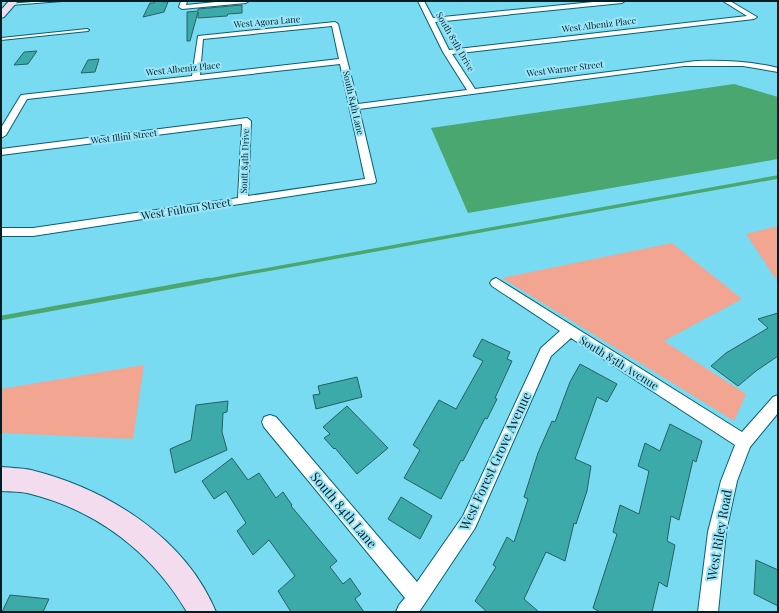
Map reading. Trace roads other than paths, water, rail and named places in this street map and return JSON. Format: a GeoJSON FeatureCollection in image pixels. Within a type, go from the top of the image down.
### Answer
{"type":"FeatureCollection","features":[{"type":"Feature","properties":{"kind":"street"},"geometry":{"type":"LineString","coordinates":[[183,4],[246,1]]}},
{"type":"Feature","properties":{"kind":"street","name":"South 85th Drive"},"geometry":{"type":"LineString","coordinates":[[421,1],[447,52],[472,91]]}},
{"type":"Feature","properties":{"kind":"street"},"geometry":{"type":"LineString","coordinates":[[430,20],[622,1]]}},
{"type":"Feature","properties":{"kind":"street"},"geometry":{"type":"LineString","coordinates":[[1,15],[13,2]]}},
{"type":"Feature","properties":{"kind":"street"},"geometry":{"type":"LineString","coordinates":[[728,2],[745,2]]}},
{"type":"Feature","properties":{"kind":"street","name":"West Albeniz Place"},"geometry":{"type":"LineString","coordinates":[[447,52],[754,17],[728,2]]}},
{"type":"Feature","properties":{"kind":"street","name":"West Agora Lane"},"geometry":{"type":"LineString","coordinates":[[196,78],[200,37],[335,24]]}},
{"type":"Feature","properties":{"kind":"street","name":"South 84th Lane"},"geometry":{"type":"LineString","coordinates":[[335,24],[371,181]]}},
{"type":"Feature","properties":{"kind":"street","name":"West Albeniz Place"},"geometry":{"type":"LineString","coordinates":[[1,135],[24,97],[344,61]]}},
{"type":"Feature","properties":{"kind":"street","name":"West Warner Street"},"geometry":{"type":"LineString","coordinates":[[354,107],[698,63],[712,62],[740,64],[778,70]]}},
{"type":"Feature","properties":{"kind":"street","name":"West Illini Street"},"geometry":{"type":"LineString","coordinates":[[1,152],[247,121]]}},
{"type":"Feature","properties":{"kind":"street","name":"Soutt 84th Drive"},"geometry":{"type":"LineString","coordinates":[[243,200],[247,121]]}},
{"type":"Feature","properties":{"kind":"street","name":"West Fulton Street"},"geometry":{"type":"LineString","coordinates":[[1,232],[33,232],[371,181]]}},
{"type":"Feature","properties":{"kind":"street","name":"South 85th Avenue"},"geometry":{"type":"LineString","coordinates":[[496,283],[744,442]]}},
{"type":"Feature","properties":{"kind":"street","name":"West Forest Grove Avenue"},"geometry":{"type":"LineString","coordinates":[[406,612],[418,598],[469,522],[546,352],[569,331]]}},
{"type":"Feature","properties":{"kind":"street","name":"West Riley Road"},"geometry":{"type":"LineString","coordinates":[[708,612],[717,532],[729,481],[744,442],[778,402]]}},
{"type":"Feature","properties":{"kind":"street","name":"South 84th Lane"},"geometry":{"type":"LineString","coordinates":[[270,422],[418,598]]}},
{"type":"Feature","properties":{"kind":"street"},"geometry":{"type":"LineString","coordinates":[[1,479],[30,482],[64,493],[94,505],[126,525],[158,550],[195,599],[202,612]]}},
{"type":"Feature","properties":{"kind":"lane"},"geometry":{"type":"LineString","coordinates":[[13,2],[60,1]]}},
{"type":"Feature","properties":{"kind":"lane"},"geometry":{"type":"LineString","coordinates":[[1,39],[87,30]]}},
{"type":"Feature","properties":{"kind":"waterway"},"geometry":{"type":"LineString","coordinates":[[204,281],[778,177]]}},
{"type":"Feature","properties":{"kind":"waterway"},"geometry":{"type":"LineString","coordinates":[[1,318],[209,280]]}}]}
